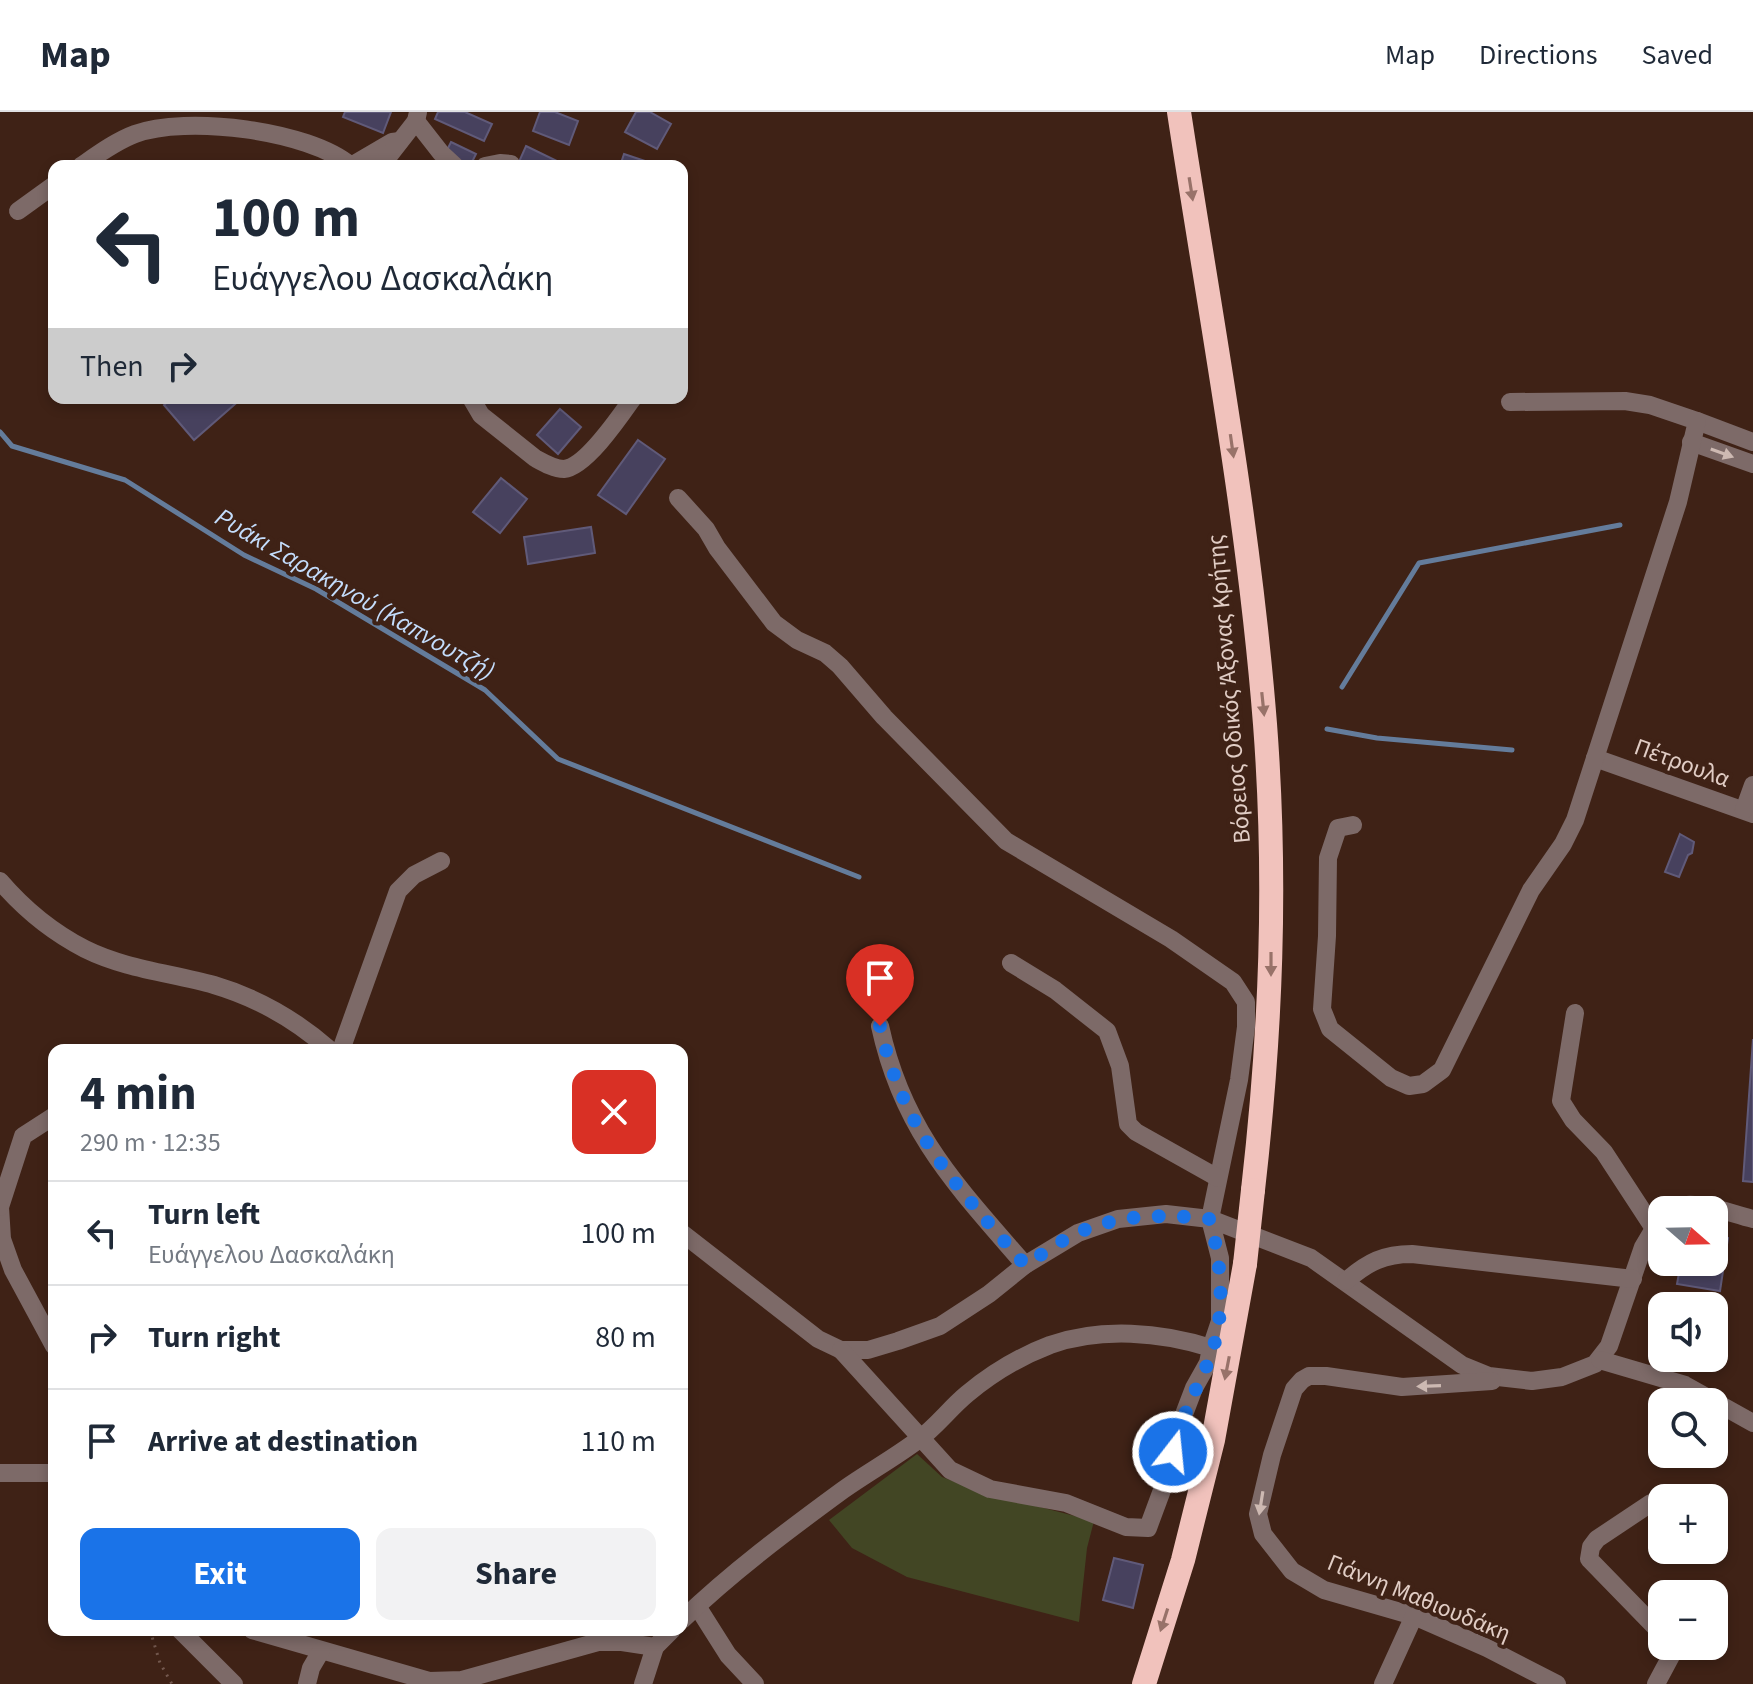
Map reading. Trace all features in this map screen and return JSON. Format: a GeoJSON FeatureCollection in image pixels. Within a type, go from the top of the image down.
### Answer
{"type":"FeatureCollection","features":[{"type":"Feature","properties":{"kind":"highway","name":"Βόρειος Οδικός Άξονας Κρήτης"},"geometry":{"type":"LineString","coordinates":[[1144,1684],[1183,1560],[1209,1455],[1245,1264],[1266,1072],[1271,980],[1271,848],[1265,724],[1252,591],[1179,112]]}},
{"type":"Feature","properties":{"kind":"street"},"geometry":{"type":"LineString","coordinates":[[386,160],[417,116],[449,160]]}},
{"type":"Feature","properties":{"kind":"street"},"geometry":{"type":"LineString","coordinates":[[91,160],[133,135],[157,128],[193,124],[253,130],[303,142],[332,152],[343,160]]}},
{"type":"Feature","properties":{"kind":"street"},"geometry":{"type":"LineString","coordinates":[[361,160],[392,142],[400,141]]}},
{"type":"Feature","properties":{"kind":"street"},"geometry":{"type":"LineString","coordinates":[[18,211],[48,189]]}},
{"type":"Feature","properties":{"kind":"street"},"geometry":{"type":"LineString","coordinates":[[1510,402],[1625,401],[1650,405],[1753,442]]}},
{"type":"Feature","properties":{"kind":"street"},"geometry":{"type":"LineString","coordinates":[[475,404],[481,415],[535,458],[566,469],[576,465],[606,435],[629,404]]}},
{"type":"Feature","properties":{"kind":"street"},"geometry":{"type":"LineString","coordinates":[[1353,825],[1338,828],[1328,858],[1322,1009],[1330,1029],[1391,1078],[1409,1086],[1423,1084],[1442,1070],[1531,890],[1563,844],[1575,820],[1678,502],[1697,421]]}},
{"type":"Feature","properties":{"kind":"street"},"geometry":{"type":"LineString","coordinates":[[1691,442],[1753,464]]}},
{"type":"Feature","properties":{"kind":"street"},"geometry":{"type":"LineString","coordinates":[[678,498],[706,529],[774,623],[790,636],[825,653],[840,666],[884,717],[1006,841],[1171,939],[1233,982],[1246,1002],[1239,1080],[1210,1219],[1220,1258],[1220,1321],[1208,1363],[1194,1388],[1178,1430],[1168,1474],[1148,1528],[1126,1527],[1066,1503],[990,1489],[950,1470],[841,1350],[818,1339],[788,1318],[688,1238]]}},
{"type":"Feature","properties":{"kind":"street","name":"Πέτρουλα"},"geometry":{"type":"LineString","coordinates":[[1595,758],[1749,812]]}},
{"type":"Feature","properties":{"kind":"street"},"geometry":{"type":"LineString","coordinates":[[1749,812],[1753,785]]}},
{"type":"Feature","properties":{"kind":"street"},"geometry":{"type":"LineString","coordinates":[[343,1044],[398,891],[414,875],[441,861]]}},
{"type":"Feature","properties":{"kind":"street"},"geometry":{"type":"LineString","coordinates":[[0,881],[33,915],[87,950],[118,962],[240,994],[277,1011],[307,1029],[323,1044]]}},
{"type":"Feature","properties":{"kind":"street"},"geometry":{"type":"LineString","coordinates":[[1011,963],[1055,990],[1107,1031],[1120,1066],[1128,1124],[1136,1132],[1218,1178]]}},
{"type":"Feature","properties":{"kind":"street"},"geometry":{"type":"LineString","coordinates":[[1575,1013],[1561,1101],[1573,1120],[1604,1152],[1648,1208]]}},
{"type":"Feature","properties":{"kind":"street"},"geometry":{"type":"LineString","coordinates":[[880,1026],[896,1086],[921,1136],[944,1170],[1025,1265]]}},
{"type":"Feature","properties":{"kind":"street"},"geometry":{"type":"LineString","coordinates":[[48,1120],[23,1136],[0,1207],[2,1239],[9,1259],[48,1334]]}},
{"type":"Feature","properties":{"kind":"street"},"geometry":{"type":"LineString","coordinates":[[1728,1213],[1753,1219]]}},
{"type":"Feature","properties":{"kind":"street"},"geometry":{"type":"LineString","coordinates":[[841,1350],[868,1350],[940,1326],[989,1294],[1025,1265],[1078,1233],[1118,1219],[1166,1214],[1210,1219],[1304,1254],[1346,1281],[1449,1358],[1473,1370],[1507,1379],[1553,1379],[1586,1369],[1600,1360],[1615,1332],[1648,1238]]}},
{"type":"Feature","properties":{"kind":"street"},"geometry":{"type":"LineString","coordinates":[[1346,1281],[1368,1263],[1390,1254],[1633,1279]]}},
{"type":"Feature","properties":{"kind":"street"},"geometry":{"type":"LineString","coordinates":[[688,1614],[768,1546],[921,1438],[967,1394],[1029,1354],[1078,1337],[1129,1333],[1187,1341],[1211,1348]]}},
{"type":"Feature","properties":{"kind":"street"},"geometry":{"type":"LineString","coordinates":[[1600,1360],[1685,1385],[1753,1423]]}},
{"type":"Feature","properties":{"kind":"street","name":"Γιάννη Μαθιουδάκη"},"geometry":{"type":"LineString","coordinates":[[1507,1379],[1402,1387],[1309,1376],[1294,1389],[1258,1514],[1263,1534],[1292,1571],[1324,1590],[1414,1616],[1487,1648],[1557,1684]]}},
{"type":"Feature","properties":{"kind":"street"},"geometry":{"type":"LineString","coordinates":[[0,1473],[48,1473]]}},
{"type":"Feature","properties":{"kind":"street"},"geometry":{"type":"LineString","coordinates":[[1648,1505],[1597,1539],[1591,1547],[1589,1559],[1648,1620]]}},
{"type":"Feature","properties":{"kind":"street"},"geometry":{"type":"LineString","coordinates":[[697,1606],[728,1655],[755,1684]]}},
{"type":"Feature","properties":{"kind":"street"},"geometry":{"type":"LineString","coordinates":[[1383,1684],[1414,1616]]}},
{"type":"Feature","properties":{"kind":"street"},"geometry":{"type":"LineString","coordinates":[[186,1636],[234,1684]]}},
{"type":"Feature","properties":{"kind":"street"},"geometry":{"type":"LineString","coordinates":[[272,1636],[429,1681],[462,1680],[598,1642],[655,1647]]}},
{"type":"Feature","properties":{"kind":"street"},"geometry":{"type":"LineString","coordinates":[[643,1684],[655,1647],[666,1636]]}},
{"type":"Feature","properties":{"kind":"street"},"geometry":{"type":"LineString","coordinates":[[307,1684],[311,1668],[321,1651]]}},
{"type":"Feature","properties":{"kind":"street"},"geometry":{"type":"LineString","coordinates":[[1656,1684],[1669,1660]]}},
{"type":"Feature","properties":{"kind":"path"},"geometry":{"type":"LineString","coordinates":[[152,1636],[160,1663],[172,1684]]}},
{"type":"Feature","properties":{"kind":"green space"},"geometry":{"type":"Polygon","coordinates":[[[917,1454],[942,1477],[982,1492],[1094,1521],[1087,1548],[1079,1622],[907,1577],[852,1548],[829,1520],[917,1454]]]}},
{"type":"Feature","properties":{"kind":"building"},"geometry":{"type":"Polygon","coordinates":[[[345,112],[391,112],[383,133],[343,117],[345,112]]]}},
{"type":"Feature","properties":{"kind":"building"},"geometry":{"type":"Polygon","coordinates":[[[438,112],[465,112],[492,124],[484,141],[435,119],[438,112]]]}},
{"type":"Feature","properties":{"kind":"building"},"geometry":{"type":"Polygon","coordinates":[[[540,112],[555,112],[578,121],[569,145],[533,131],[540,112]]]}},
{"type":"Feature","properties":{"kind":"building"},"geometry":{"type":"Polygon","coordinates":[[[636,112],[650,112],[671,124],[657,149],[625,132],[636,112]]]}},
{"type":"Feature","properties":{"kind":"building"},"geometry":{"type":"Polygon","coordinates":[[[451,142],[476,154],[473,160],[458,160],[445,154],[451,142]]]}},
{"type":"Feature","properties":{"kind":"building"},"geometry":{"type":"Polygon","coordinates":[[[526,146],[555,160],[520,160],[526,146]]]}},
{"type":"Feature","properties":{"kind":"building"},"geometry":{"type":"Polygon","coordinates":[[[624,154],[642,160],[622,160],[624,154]]]}},
{"type":"Feature","properties":{"kind":"building"},"geometry":{"type":"Polygon","coordinates":[[[165,404],[235,404],[194,440],[165,404]]]}},
{"type":"Feature","properties":{"kind":"building"},"geometry":{"type":"Polygon","coordinates":[[[560,409],[581,427],[558,454],[537,435],[560,409]]]}},
{"type":"Feature","properties":{"kind":"building"},"geometry":{"type":"Polygon","coordinates":[[[638,440],[665,459],[626,514],[598,495],[638,440]]]}},
{"type":"Feature","properties":{"kind":"building"},"geometry":{"type":"Polygon","coordinates":[[[501,478],[527,499],[500,533],[473,512],[501,478]]]}},
{"type":"Feature","properties":{"kind":"building"},"geometry":{"type":"Polygon","coordinates":[[[591,527],[595,553],[528,564],[524,537],[591,527]]]}},
{"type":"Feature","properties":{"kind":"building"},"geometry":{"type":"Polygon","coordinates":[[[1680,834],[1694,842],[1692,853],[1688,855],[1679,877],[1665,872],[1680,834]]]}},
{"type":"Feature","properties":{"kind":"building"},"geometry":{"type":"Polygon","coordinates":[[[1753,1039],[1753,1182],[1743,1181],[1753,1039]]]}},
{"type":"Feature","properties":{"kind":"building"},"geometry":{"type":"Polygon","coordinates":[[[1678,1276],[1722,1276],[1720,1291],[1677,1284],[1678,1276]]]}},
{"type":"Feature","properties":{"kind":"building"},"geometry":{"type":"Polygon","coordinates":[[[1114,1558],[1143,1565],[1133,1608],[1103,1600],[1114,1558]]]}},
{"type":"Feature","properties":{"kind":"waterway","name":"Ρυάκι Σαρακηνού (Καπνουτζή)"},"geometry":{"type":"LineString","coordinates":[[0,432],[12,446],[125,480],[244,555],[316,589],[485,690],[558,759],[859,877]]}},
{"type":"Feature","properties":{"kind":"waterway"},"geometry":{"type":"LineString","coordinates":[[1342,687],[1419,563],[1620,525]]}},
{"type":"Feature","properties":{"kind":"waterway"},"geometry":{"type":"LineString","coordinates":[[1327,729],[1377,738],[1512,750]]}},
{"type":"Feature","properties":{"kind":"route"},"geometry":{"type":"LineString","coordinates":[[880,1026],[896,1086],[921,1136],[944,1170],[1025,1265],[1078,1233],[1118,1219],[1166,1214],[1210,1219],[1220,1258],[1220,1321],[1208,1363],[1194,1388],[1173,1452]]}}]}
